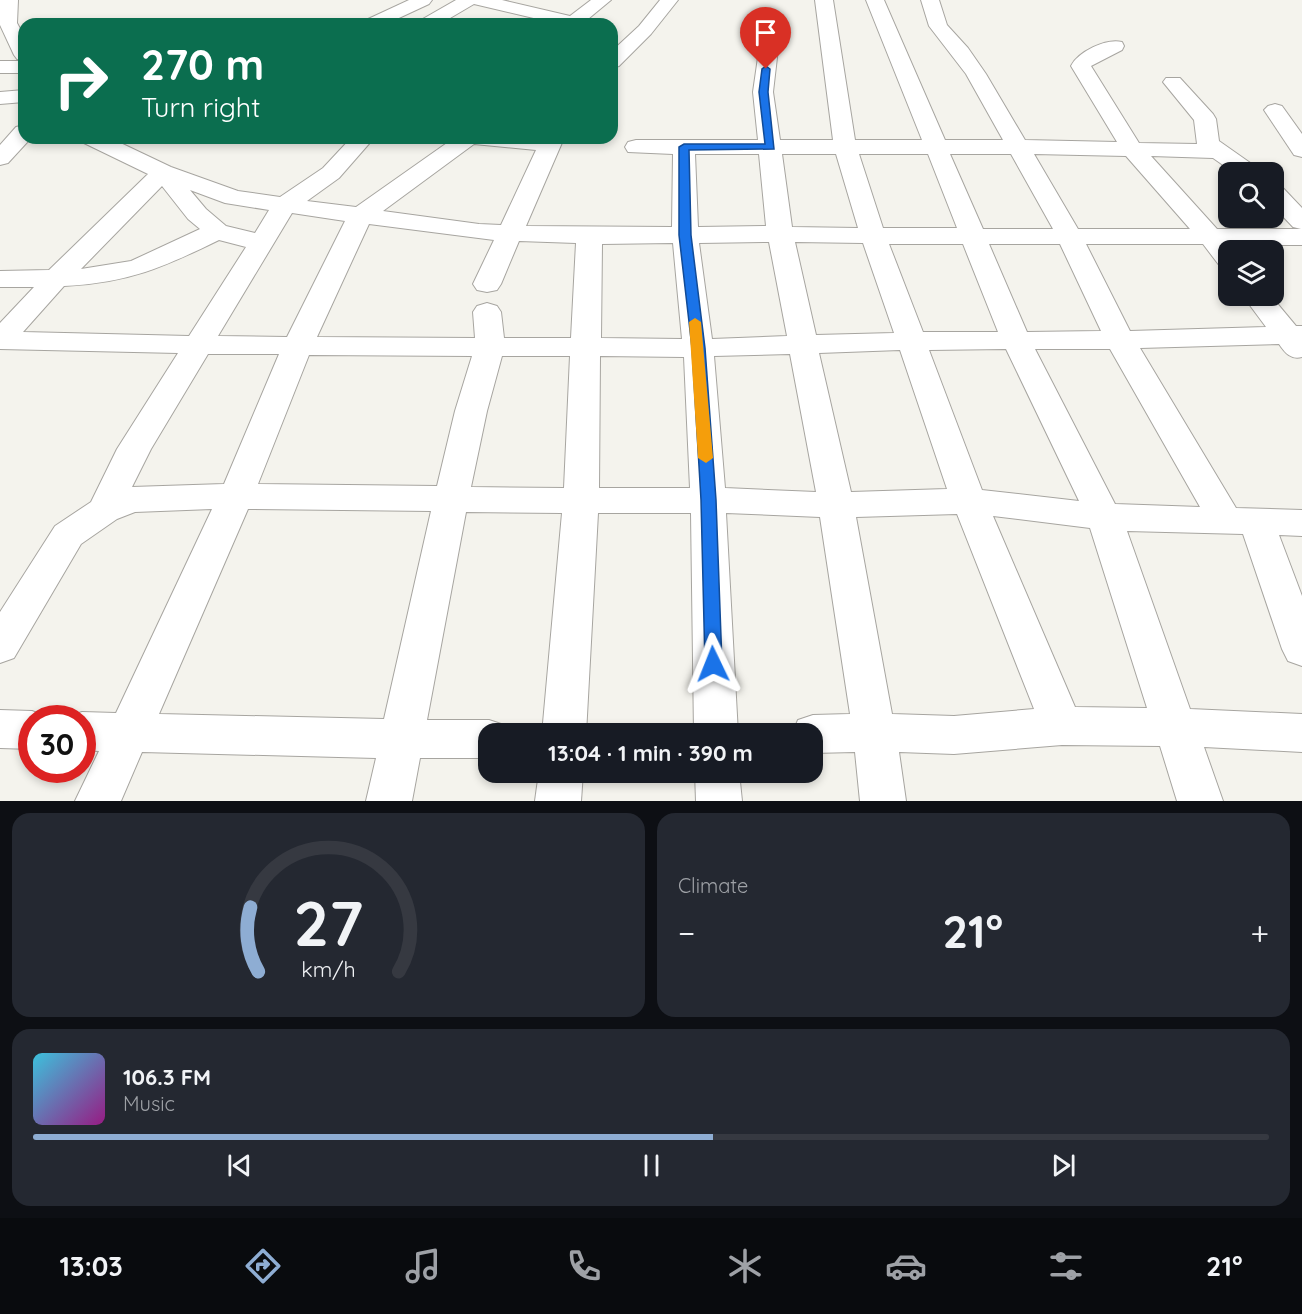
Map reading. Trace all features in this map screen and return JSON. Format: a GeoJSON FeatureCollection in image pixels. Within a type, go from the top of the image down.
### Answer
{"type":"FeatureCollection","features":[{"type":"Feature","properties":{"kind":"street"},"geometry":{"type":"LineString","coordinates":[[9,0],[8,23],[18,43]]}},
{"type":"Feature","properties":{"kind":"street"},"geometry":{"type":"LineString","coordinates":[[385,18],[423,0]]}},
{"type":"Feature","properties":{"kind":"street"},"geometry":{"type":"LineString","coordinates":[[437,18],[468,0]]}},
{"type":"Feature","properties":{"kind":"street"},"geometry":{"type":"LineString","coordinates":[[480,0],[552,18]]}},
{"type":"Feature","properties":{"kind":"street"},"geometry":{"type":"LineString","coordinates":[[579,18],[602,0]]}},
{"type":"Feature","properties":{"kind":"street"},"geometry":{"type":"LineString","coordinates":[[618,53],[645,30],[669,0]]}},
{"type":"Feature","properties":{"kind":"street"},"geometry":{"type":"LineString","coordinates":[[824,0],[845,146],[911,341],[969,501],[1062,726]]}},
{"type":"Feature","properties":{"kind":"street"},"geometry":{"type":"LineString","coordinates":[[874,0],[914,27],[961,52],[976,74],[1069,235],[1120,340],[1240,521],[1302,649]]}},
{"type":"Feature","properties":{"kind":"street"},"geometry":{"type":"LineString","coordinates":[[930,0],[914,27],[894,48],[1016,340],[1104,517],[1200,801]]}},
{"type":"Feature","properties":{"kind":"street"},"geometry":{"type":"LineString","coordinates":[[772,23],[763,92],[780,234],[836,505],[874,732],[883,801]]}},
{"type":"Feature","properties":{"kind":"street"},"geometry":{"type":"LineString","coordinates":[[1115,46],[1084,60],[1081,66],[1132,149],[1218,246]]}},
{"type":"Feature","properties":{"kind":"street"},"geometry":{"type":"LineString","coordinates":[[0,67],[18,67]]}},
{"type":"Feature","properties":{"kind":"street"},"geometry":{"type":"LineString","coordinates":[[1173,82],[1205,119],[1208,144],[1233,162]]}},
{"type":"Feature","properties":{"kind":"street"},"geometry":{"type":"LineString","coordinates":[[0,98],[18,93]]}},
{"type":"Feature","properties":{"kind":"street"},"geometry":{"type":"LineString","coordinates":[[1275,110],[1302,150]]}},
{"type":"Feature","properties":{"kind":"street"},"geometry":{"type":"LineString","coordinates":[[0,158],[18,138]]}},
{"type":"Feature","properties":{"kind":"street"},"geometry":{"type":"LineString","coordinates":[[114,144],[163,172],[234,198],[449,229],[508,234],[589,237],[780,234],[875,237],[972,235],[1302,237]]}},
{"type":"Feature","properties":{"kind":"street"},"geometry":{"type":"LineString","coordinates":[[104,510],[134,449],[285,206],[331,173],[358,144]]}},
{"type":"Feature","properties":{"kind":"street"},"geometry":{"type":"LineString","coordinates":[[98,801],[236,496],[298,345],[360,216],[460,144]]}},
{"type":"Feature","properties":{"kind":"street"},"geometry":{"type":"LineString","coordinates":[[389,801],[451,498],[471,411],[490,345],[487,298],[508,234],[551,144]]}},
{"type":"Feature","properties":{"kind":"street"},"geometry":{"type":"LineString","coordinates":[[636,147],[1017,147],[1216,151]]}},
{"type":"Feature","properties":{"kind":"street"},"geometry":{"type":"LineString","coordinates":[[684,147],[685,235],[698,348],[708,500],[716,723]]}},
{"type":"Feature","properties":{"kind":"street"},"geometry":{"type":"LineString","coordinates":[[163,172],[197,214],[217,231],[260,243]]}},
{"type":"Feature","properties":{"kind":"street"},"geometry":{"type":"LineString","coordinates":[[163,172],[57,278],[0,340],[198,345],[698,348],[911,341],[1297,342]]}},
{"type":"Feature","properties":{"kind":"street"},"geometry":{"type":"LineString","coordinates":[[1284,203],[1302,222]]}},
{"type":"Feature","properties":{"kind":"street"},"geometry":{"type":"LineString","coordinates":[[0,279],[57,278],[116,273],[132,269],[217,231]]}},
{"type":"Feature","properties":{"kind":"street"},"geometry":{"type":"LineString","coordinates":[[565,723],[581,501],[589,237]]}},
{"type":"Feature","properties":{"kind":"street"},"geometry":{"type":"LineString","coordinates":[[1266,306],[1297,342]]}},
{"type":"Feature","properties":{"kind":"street"},"geometry":{"type":"LineString","coordinates":[[0,646],[68,536],[104,510],[132,500],[236,496],[581,501],[708,500],[836,505],[969,501],[1104,517],[1302,523]]}},
{"type":"Feature","properties":{"kind":"street"},"geometry":{"type":"LineString","coordinates":[[823,734],[874,732],[954,735],[1062,726],[1176,727],[1302,733]]}},
{"type":"Feature","properties":{"kind":"street"},"geometry":{"type":"LineString","coordinates":[[0,729],[18,730]]}},
{"type":"Feature","properties":{"kind":"street"},"geometry":{"type":"LineString","coordinates":[[96,731],[478,740]]}},
{"type":"Feature","properties":{"kind":"street"},"geometry":{"type":"LineString","coordinates":[[558,801],[560,783]]}},
{"type":"Feature","properties":{"kind":"street"},"geometry":{"type":"LineString","coordinates":[[718,783],[719,801]]}},
{"type":"Feature","properties":{"kind":"slow traffic"},"geometry":{"type":"LineString","coordinates":[[695,322],[706,458]]}},
{"type":"Feature","properties":{"kind":"route"},"geometry":{"type":"LineString","coordinates":[[713,664],[708,500],[698,348],[685,235],[684,147],[770,147],[763,92],[766,69]]}}]}
